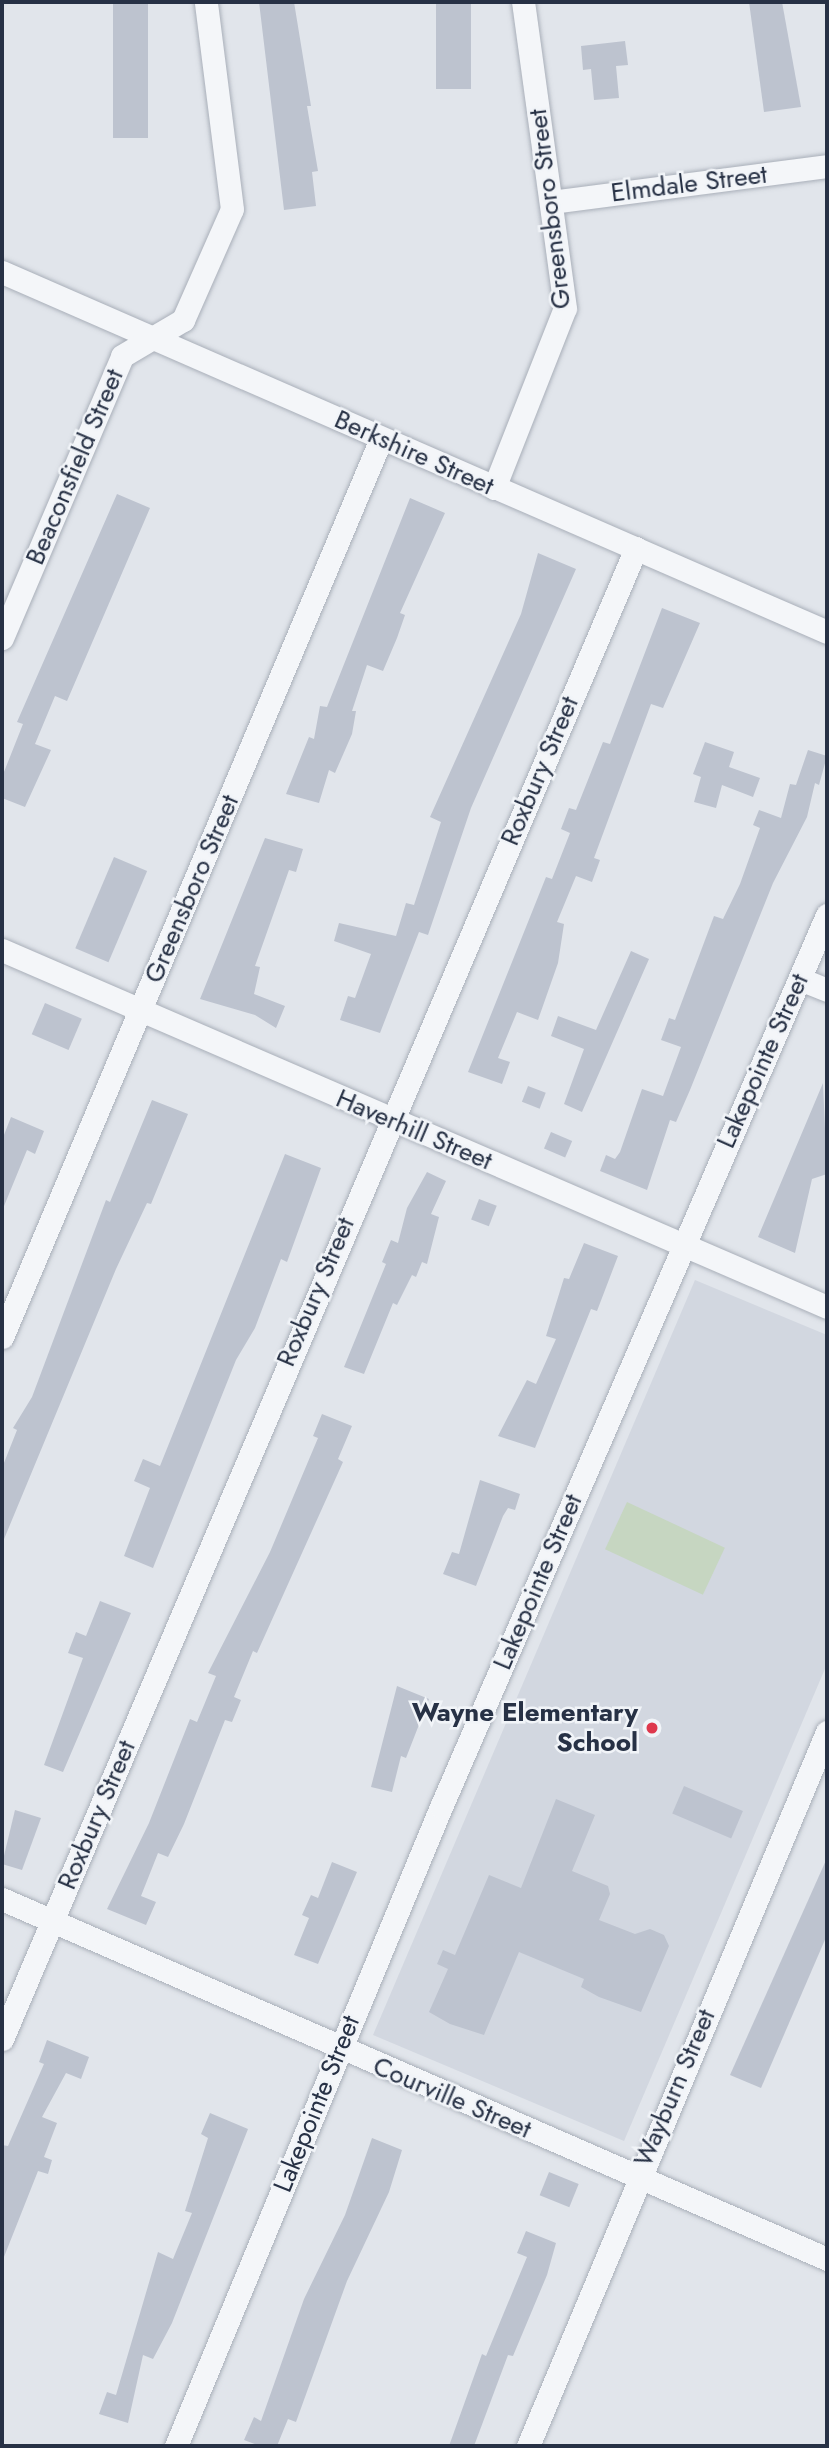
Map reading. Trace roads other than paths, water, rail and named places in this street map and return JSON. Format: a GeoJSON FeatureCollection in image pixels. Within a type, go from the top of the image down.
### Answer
{"type":"FeatureCollection","features":[{"type":"Feature","properties":{"kind":"street","name":"Beaconsfield Street"},"geometry":{"type":"LineString","coordinates":[[2,638],[122,356],[183,320],[234,201],[206,2]]}},
{"type":"Feature","properties":{"kind":"street","name":"Greensboro Street"},"geometry":{"type":"LineString","coordinates":[[494,488],[563,321],[551,202],[523,2]]}},
{"type":"Feature","properties":{"kind":"street","name":"Elmdale Street"},"geometry":{"type":"LineString","coordinates":[[551,202],[827,166]]}},
{"type":"Feature","properties":{"kind":"street","name":"Berkshire Street"},"geometry":{"type":"LineString","coordinates":[[2,272],[827,632]]}},
{"type":"Feature","properties":{"kind":"street","name":"Greensboro Street"},"geometry":{"type":"LineString","coordinates":[[2,1337],[381,439]]}},
{"type":"Feature","properties":{"kind":"street","name":"Roxbury Street"},"geometry":{"type":"LineString","coordinates":[[2,2039],[389,1120],[636,548]]}},
{"type":"Feature","properties":{"kind":"street","name":"Lakepointe Street"},"geometry":{"type":"LineString","coordinates":[[176,2446],[339,2049],[681,1245],[827,915]]}},
{"type":"Feature","properties":{"kind":"street","name":"Haverhill Street"},"geometry":{"type":"LineString","coordinates":[[2,950],[142,1009],[389,1120],[827,1307]]}},
{"type":"Feature","properties":{"kind":"street"},"geometry":{"type":"LineString","coordinates":[[800,979],[827,990]]}},
{"type":"Feature","properties":{"kind":"street","name":"Wayburn Street"},"geometry":{"type":"LineString","coordinates":[[527,2446],[637,2177],[827,1732]]}},
{"type":"Feature","properties":{"kind":"street","name":"Courville Street"},"geometry":{"type":"LineString","coordinates":[[2,1899],[339,2049],[827,2259]]}},
{"type":"Feature","properties":{"kind":"place","name":"Wayne Elementary School"},"geometry":{"type":"Point","coordinates":[652,1728]}}]}
